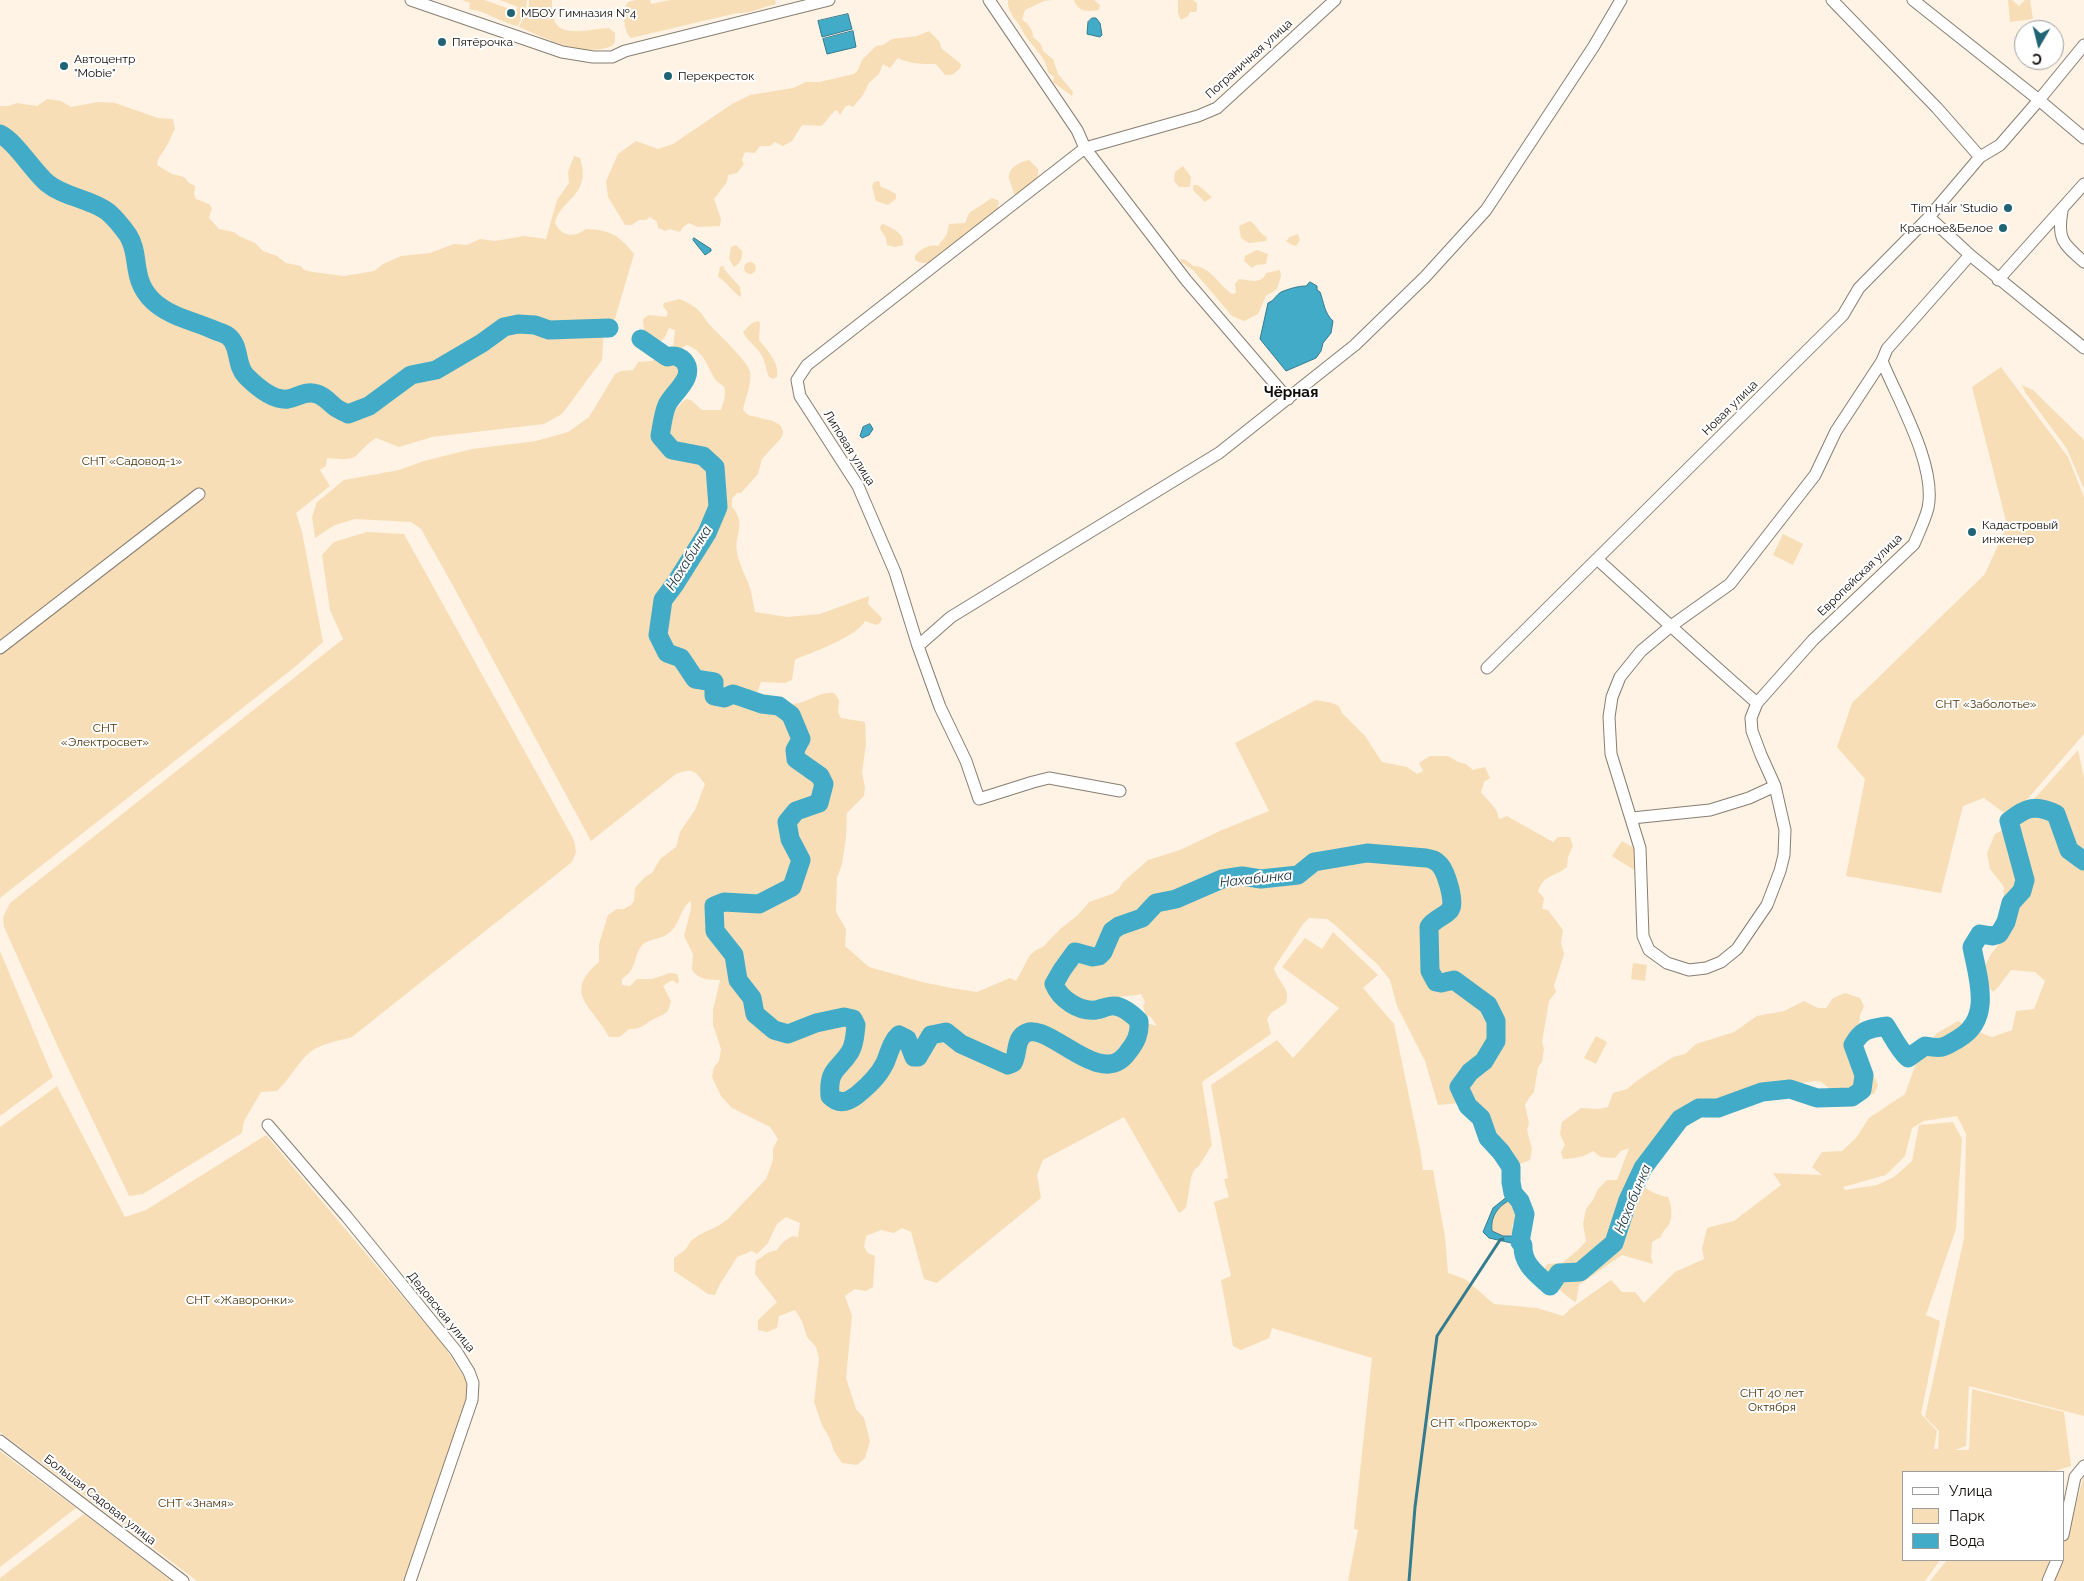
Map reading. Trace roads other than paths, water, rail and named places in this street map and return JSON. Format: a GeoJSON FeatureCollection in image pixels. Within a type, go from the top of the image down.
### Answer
{"type":"FeatureCollection","features":[{"type":"Feature","properties":{"kind":"street"},"geometry":{"type":"LineString","coordinates":[[411,0],[562,52],[594,57],[612,57],[625,51],[805,3],[829,0]]}},
{"type":"Feature","properties":{"kind":"street"},"geometry":{"type":"LineString","coordinates":[[989,0],[1077,130],[1085,148],[1186,280],[1288,399]]}},
{"type":"Feature","properties":{"kind":"street","name":"Пограничная улица"},"geometry":{"type":"LineString","coordinates":[[1085,148],[1198,116],[1217,108],[1335,0]]}},
{"type":"Feature","properties":{"kind":"street"},"geometry":{"type":"LineString","coordinates":[[918,646],[951,617],[1219,453],[1355,346],[1425,277],[1486,210],[1574,78],[1621,0]]}},
{"type":"Feature","properties":{"kind":"street"},"geometry":{"type":"LineString","coordinates":[[1832,0],[1937,108],[1980,157]]}},
{"type":"Feature","properties":{"kind":"street"},"geometry":{"type":"LineString","coordinates":[[1913,0],[2084,138]]}},
{"type":"Feature","properties":{"kind":"street","name":"Новая улица"},"geometry":{"type":"LineString","coordinates":[[1487,668],[1843,315],[1859,288],[1929,218],[1980,157],[2000,145],[2084,45]]}},
{"type":"Feature","properties":{"kind":"street","name":"Липовая улица"},"geometry":{"type":"LineString","coordinates":[[1085,148],[806,365],[799,375],[797,387],[800,396],[858,486],[895,572],[918,646],[940,707],[966,760],[979,799],[1049,778],[1120,791]]}},
{"type":"Feature","properties":{"kind":"street"},"geometry":{"type":"LineString","coordinates":[[1998,280],[2040,232],[2062,211],[2084,184]]}},
{"type":"Feature","properties":{"kind":"street"},"geometry":{"type":"LineString","coordinates":[[2062,211],[2059,227],[2061,238],[2068,249],[2084,262]]}},
{"type":"Feature","properties":{"kind":"street"},"geometry":{"type":"LineString","coordinates":[[1929,218],[1998,280],[2084,348]]}},
{"type":"Feature","properties":{"kind":"street","name":"Европейская улица"},"geometry":{"type":"LineString","coordinates":[[1882,361],[1900,397],[1923,461],[1929,492],[1928,508],[1914,544],[1813,640],[1757,703],[1751,718],[1752,731],[1775,786],[1785,830],[1784,854],[1772,894],[1737,949],[1720,962],[1706,968],[1689,970],[1668,963],[1650,950],[1643,936],[1640,848],[1610,754],[1609,716],[1612,697],[1620,677],[1630,663],[1671,626],[1730,584],[1815,475],[1836,431],[1882,361],[1887,349],[1970,255]]}},
{"type":"Feature","properties":{"kind":"street"},"geometry":{"type":"LineString","coordinates":[[0,648],[199,494]]}},
{"type":"Feature","properties":{"kind":"street"},"geometry":{"type":"LineString","coordinates":[[1598,559],[1757,703]]}},
{"type":"Feature","properties":{"kind":"street"},"geometry":{"type":"LineString","coordinates":[[1632,818],[1710,810],[1749,798],[1775,786]]}},
{"type":"Feature","properties":{"kind":"street","name":"Дедовская улица"},"geometry":{"type":"LineString","coordinates":[[268,1125],[347,1217],[440,1331],[464,1362],[471,1378],[474,1392],[472,1400],[410,1581]]}},
{"type":"Feature","properties":{"kind":"street","name":"Большая Садовая улица"},"geometry":{"type":"LineString","coordinates":[[0,1441],[183,1581]]}},
{"type":"Feature","properties":{"kind":"street"},"geometry":{"type":"LineString","coordinates":[[2064,1530],[2075,1477],[2084,1466]]}},
{"type":"Feature","properties":{"kind":"street"},"geometry":{"type":"LineString","coordinates":[[2048,1581],[2057,1561]]}},
{"type":"Feature","properties":{"kind":"water"},"geometry":{"type":"Polygon","coordinates":[[[848,14],[852,29],[822,37],[818,21],[848,14]]]}},
{"type":"Feature","properties":{"kind":"water"},"geometry":{"type":"Polygon","coordinates":[[[1092,18],[1096,18],[1100,23],[1102,35],[1100,37],[1087,34],[1088,22],[1092,18]]]}},
{"type":"Feature","properties":{"kind":"water"},"geometry":{"type":"Polygon","coordinates":[[[853,31],[856,47],[827,54],[823,39],[853,31]]]}},
{"type":"Feature","properties":{"kind":"water"},"geometry":{"type":"Polygon","coordinates":[[[694,238],[711,249],[711,251],[705,255],[693,240],[694,238]]]}},
{"type":"Feature","properties":{"kind":"water"},"geometry":{"type":"Polygon","coordinates":[[[1310,282],[1317,286],[1326,311],[1333,321],[1331,333],[1323,343],[1321,351],[1316,358],[1286,371],[1260,339],[1268,303],[1281,292],[1306,286],[1310,282]]]}},
{"type":"Feature","properties":{"kind":"water"},"geometry":{"type":"Polygon","coordinates":[[[870,424],[873,429],[869,435],[862,438],[860,436],[863,427],[870,424]]]}},
{"type":"Feature","properties":{"kind":"water"},"geometry":{"type":"Polygon","coordinates":[[[1470,1100],[1485,1111],[1489,1118],[1485,1131],[1482,1132],[1480,1127],[1475,1125],[1475,1116],[1468,1106],[1470,1100]]]}},
{"type":"Feature","properties":{"kind":"water"},"geometry":{"type":"Polygon","coordinates":[[[1511,1182],[1522,1197],[1527,1210],[1528,1223],[1522,1240],[1525,1246],[1522,1253],[1518,1250],[1516,1244],[1489,1238],[1483,1232],[1493,1208],[1508,1196],[1507,1190],[1511,1182]],[[1512,1199],[1503,1204],[1494,1216],[1492,1231],[1517,1239],[1520,1237],[1521,1223],[1517,1208],[1519,1205],[1512,1199]]]}},
{"type":"Feature","properties":{"kind":"waterway","name":"Нахабинка"},"geometry":{"type":"LineString","coordinates":[[0,134],[12,143],[47,183],[62,192],[101,207],[111,214],[126,232],[132,243],[138,276],[146,293],[153,301],[174,315],[228,336],[235,345],[240,367],[246,376],[260,388],[277,398],[288,399],[306,393],[313,393],[322,396],[348,414],[369,406],[411,375],[436,370],[482,343],[504,327],[518,324],[535,325],[549,330],[609,328]]}},
{"type":"Feature","properties":{"kind":"waterway","name":"Нахабинка"},"geometry":{"type":"LineString","coordinates":[[641,339],[667,357],[674,356],[680,358],[687,367],[686,379],[667,405],[660,436],[672,450],[703,456],[715,467],[718,507],[707,533],[663,600],[658,635],[667,653],[681,658],[695,679],[714,682],[714,696],[724,698],[733,694],[762,704],[779,706],[791,715],[801,739],[795,750],[796,759],[820,776],[824,784],[819,803],[796,811],[787,822],[790,839],[801,860],[792,887],[759,904],[724,902],[714,906],[715,931],[734,955],[738,980],[752,998],[755,1014],[774,1030],[788,1034],[816,1023],[844,1017],[853,1019],[856,1025],[853,1046],[832,1075],[831,1080],[830,1096],[837,1101],[844,1102],[854,1097],[872,1081],[885,1063],[892,1045],[899,1035],[907,1039],[914,1057],[918,1057],[931,1035],[946,1032],[961,1044],[1008,1065],[1015,1060],[1020,1038],[1033,1032],[1045,1035],[1088,1059],[1103,1064],[1116,1062],[1128,1052],[1135,1041],[1139,1030],[1139,1021],[1122,1008],[1110,1006],[1096,1010],[1083,1009],[1077,1007],[1061,995],[1054,984],[1075,952],[1093,957],[1099,956],[1103,952],[1112,931],[1119,926],[1142,918],[1156,903],[1176,899],[1222,879],[1242,876],[1261,879],[1298,875],[1314,862],[1367,853],[1434,860],[1440,865],[1447,880],[1452,906],[1450,910],[1429,927],[1430,971],[1436,982],[1441,983],[1454,980],[1488,1005],[1496,1021],[1496,1041],[1484,1061],[1470,1072],[1459,1087],[1468,1106],[1481,1118],[1488,1138],[1511,1167],[1513,1193],[1520,1201],[1525,1214],[1520,1242],[1523,1245],[1523,1252],[1531,1268],[1550,1286],[1559,1273],[1580,1272],[1614,1243],[1628,1200],[1643,1168],[1680,1119],[1699,1108],[1718,1108],[1762,1092],[1790,1089],[1817,1098],[1852,1097],[1862,1090],[1864,1075],[1853,1045],[1863,1033],[1870,1029],[1886,1026],[1908,1058],[1925,1046],[1946,1046],[1969,1031],[1976,1021],[1980,998],[1972,947],[1980,934],[1992,936],[1999,934],[2006,922],[2011,903],[2022,891],[2025,880],[2009,821],[2026,810],[2037,808],[2056,814],[2069,850],[2084,861]]}},
{"type":"Feature","properties":{"kind":"waterway"},"geometry":{"type":"LineString","coordinates":[[1409,1581],[1415,1507],[1437,1336],[1500,1240],[1503,1239]]}},
{"type":"Feature","properties":{"kind":"place","name":"МБОУ Гимназия №4"},"geometry":{"type":"Point","coordinates":[511,13]}},
{"type":"Feature","properties":{"kind":"place","name":"Пятёрочка"},"geometry":{"type":"Point","coordinates":[442,42]}},
{"type":"Feature","properties":{"kind":"place","name":"Автоцентр \"Mobie\""},"geometry":{"type":"Point","coordinates":[64,66]}},
{"type":"Feature","properties":{"kind":"place","name":"Перекресток"},"geometry":{"type":"Point","coordinates":[668,76]}},
{"type":"Feature","properties":{"kind":"place","name":"Tim Hair 'Studio"},"geometry":{"type":"Point","coordinates":[2008,208]}},
{"type":"Feature","properties":{"kind":"place","name":"Красное&Белое"},"geometry":{"type":"Point","coordinates":[2003,228]}},
{"type":"Feature","properties":{"kind":"place","name":"Кадастровый инженер"},"geometry":{"type":"Point","coordinates":[1972,532]}},
{"type":"Feature","properties":{"kind":"district","name":"Чёрная"},"geometry":{"type":"Point","coordinates":[1291,392]}},
{"type":"Feature","properties":{"kind":"park label","name":"СНТ «Садовод-1»"},"geometry":{"type":"Point","coordinates":[132,461]}},
{"type":"Feature","properties":{"kind":"park label","name":"СНТ «Заболотье»"},"geometry":{"type":"Point","coordinates":[1986,704]}},
{"type":"Feature","properties":{"kind":"park label","name":"СНТ «Электросвет»"},"geometry":{"type":"Point","coordinates":[105,735]}},
{"type":"Feature","properties":{"kind":"park label","name":"СНТ «Жаворонки»"},"geometry":{"type":"Point","coordinates":[240,1300]}},
{"type":"Feature","properties":{"kind":"park label","name":"СНТ 40 лет Октября"},"geometry":{"type":"Point","coordinates":[1772,1400]}},
{"type":"Feature","properties":{"kind":"park label","name":"СНТ «Прожектор»"},"geometry":{"type":"Point","coordinates":[1484,1423]}},
{"type":"Feature","properties":{"kind":"park label","name":"СНТ «Знамя»"},"geometry":{"type":"Point","coordinates":[196,1503]}}]}
